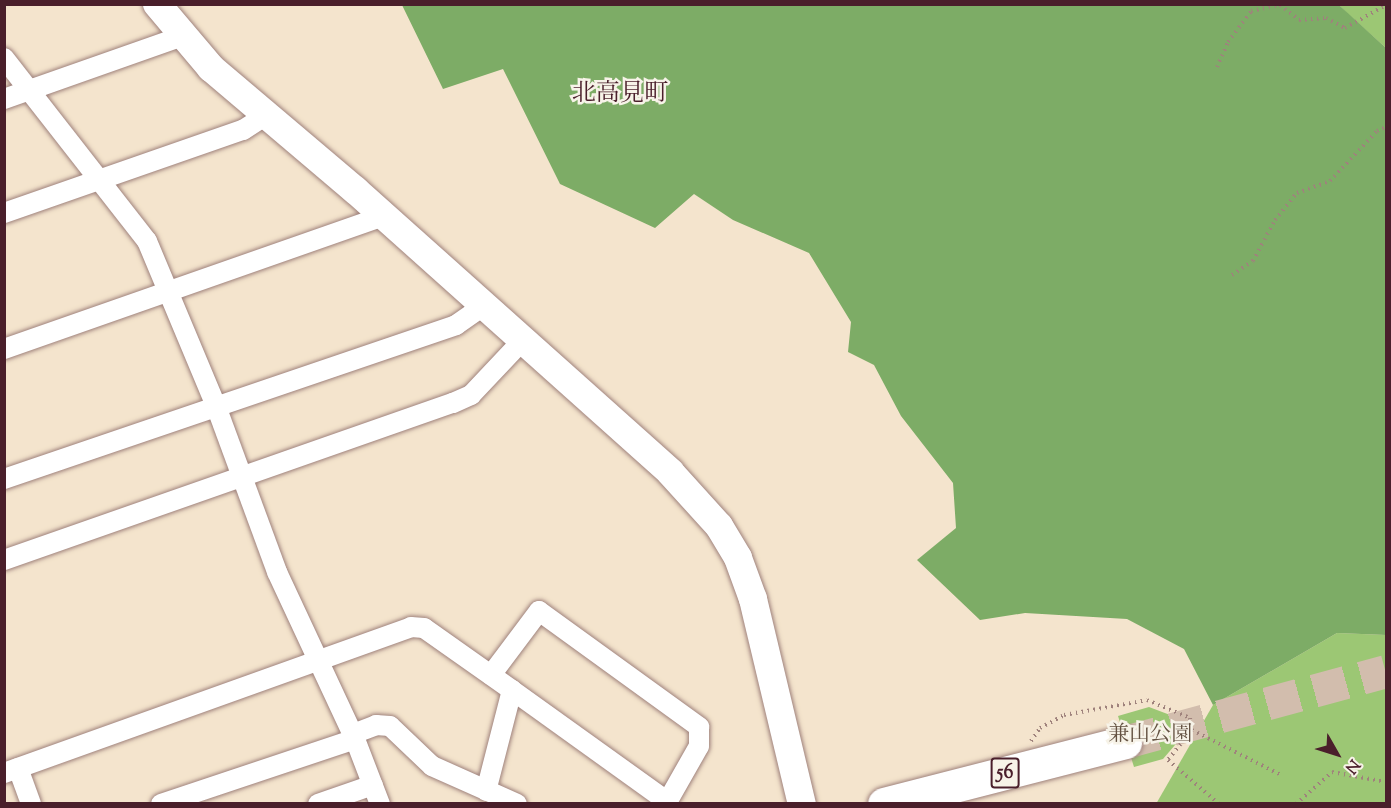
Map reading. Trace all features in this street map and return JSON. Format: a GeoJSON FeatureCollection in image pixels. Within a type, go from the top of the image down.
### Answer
{"type":"FeatureCollection","features":[{"type":"Feature","properties":{"kind":"highway","name":"56"},"geometry":{"type":"LineString","coordinates":[[884,804],[1125,742]]}},
{"type":"Feature","properties":{"kind":"street"},"geometry":{"type":"LineString","coordinates":[[157,4],[211,68],[383,216],[670,472],[719,526],[738,558],[753,599],[802,804]]}},
{"type":"Feature","properties":{"kind":"street"},"geometry":{"type":"LineString","coordinates":[[4,99],[183,36]]}},
{"type":"Feature","properties":{"kind":"street"},"geometry":{"type":"LineString","coordinates":[[4,58],[147,241],[243,474],[277,572],[354,736],[380,804]]}},
{"type":"Feature","properties":{"kind":"street"},"geometry":{"type":"LineString","coordinates":[[4,213],[243,130],[266,115]]}},
{"type":"Feature","properties":{"kind":"street"},"geometry":{"type":"LineString","coordinates":[[4,349],[383,216]]}},
{"type":"Feature","properties":{"kind":"street"},"geometry":{"type":"LineString","coordinates":[[4,479],[456,325],[483,306]]}},
{"type":"Feature","properties":{"kind":"street"},"geometry":{"type":"LineString","coordinates":[[4,560],[243,474],[453,403],[471,394],[522,341]]}},
{"type":"Feature","properties":{"kind":"street"},"geometry":{"type":"LineString","coordinates":[[32,804],[11,771],[411,627],[424,628],[666,802],[699,746],[699,727],[539,611],[491,675]]}},
{"type":"Feature","properties":{"kind":"street"},"geometry":{"type":"LineString","coordinates":[[486,791],[512,690]]}},
{"type":"Feature","properties":{"kind":"street"},"geometry":{"type":"LineString","coordinates":[[162,804],[354,736],[376,725],[390,726],[432,766],[517,804]]}},
{"type":"Feature","properties":{"kind":"street"},"geometry":{"type":"LineString","coordinates":[[318,804],[373,785]]}},
{"type":"Feature","properties":{"kind":"path"},"geometry":{"type":"LineString","coordinates":[[1217,67],[1230,38],[1251,11],[1280,5],[1299,20],[1326,18],[1345,28],[1386,5]]}},
{"type":"Feature","properties":{"kind":"path"},"geometry":{"type":"LineString","coordinates":[[1232,275],[1252,261],[1275,220],[1297,193],[1330,181],[1377,131],[1386,128]]}},
{"type":"Feature","properties":{"kind":"path"},"geometry":{"type":"LineString","coordinates":[[1192,730],[1168,760],[1219,804]]}},
{"type":"Feature","properties":{"kind":"path"},"geometry":{"type":"LineString","coordinates":[[1296,804],[1332,772],[1386,782]]}},
{"type":"Feature","properties":{"kind":"green space"},"geometry":{"type":"Polygon","coordinates":[[[402,5],[1339,5],[1386,48],[1386,635],[1337,633],[1213,705],[1184,649],[1127,619],[1025,613],[980,620],[917,560],[956,528],[953,483],[901,416],[874,365],[848,352],[851,322],[809,253],[733,220],[694,194],[655,228],[560,184],[503,69],[443,89],[402,5]]]}},
{"type":"Feature","properties":{"kind":"green space"},"geometry":{"type":"Polygon","coordinates":[[[1339,5],[1386,5],[1386,48],[1347,13],[1339,5]]]}},
{"type":"Feature","properties":{"kind":"green space"},"geometry":{"type":"Polygon","coordinates":[[[1337,633],[1386,635],[1386,803],[1156,804],[1213,705],[1337,633]]]}},
{"type":"Feature","properties":{"kind":"green space","name":"兼山公園"},"geometry":{"type":"Polygon","coordinates":[[[1149,707],[1186,721],[1187,731],[1163,759],[1134,767],[1118,716],[1149,707]]]}},
{"type":"Feature","properties":{"kind":"tunnel"},"geometry":{"type":"LineString","coordinates":[[1125,742],[1386,671]]}},
{"type":"Feature","properties":{"kind":"district","name":"北高見町"},"geometry":{"type":"Point","coordinates":[620,95]}}]}
